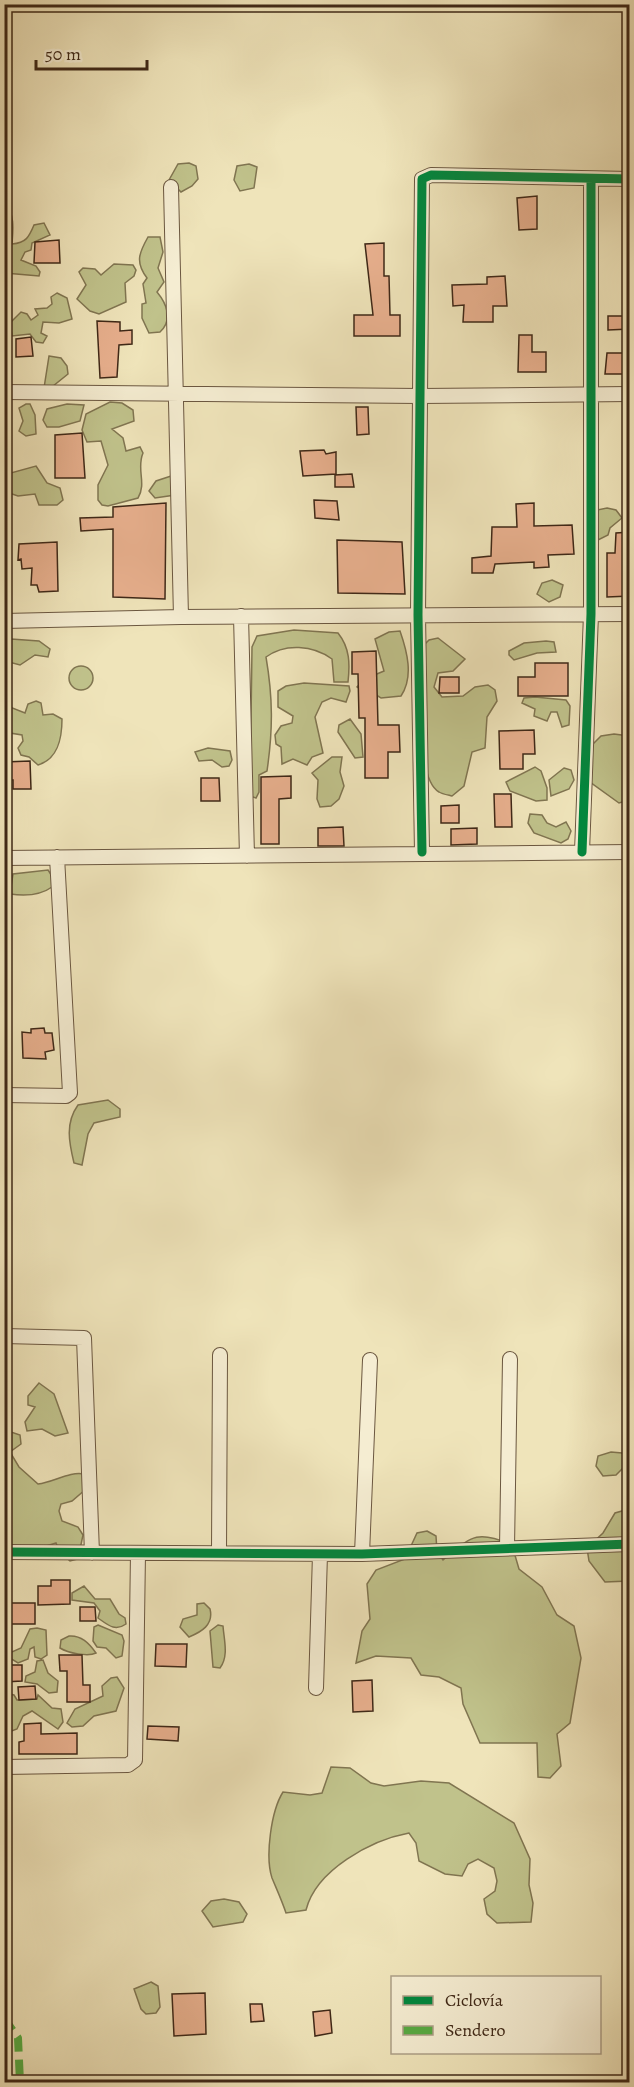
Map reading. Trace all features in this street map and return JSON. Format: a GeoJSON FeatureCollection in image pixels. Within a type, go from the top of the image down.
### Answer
{"type":"FeatureCollection","features":[{"type":"Feature","properties":{"kind":"street"},"geometry":{"type":"LineString","coordinates":[[422,852],[418,615],[422,179],[431,175],[630,179]]}},
{"type":"Feature","properties":{"kind":"street"},"geometry":{"type":"LineString","coordinates":[[582,852],[591,614],[591,179]]}},
{"type":"Feature","properties":{"kind":"street"},"geometry":{"type":"LineString","coordinates":[[171,187],[181,617]]}},
{"type":"Feature","properties":{"kind":"street"},"geometry":{"type":"LineString","coordinates":[[4,392],[420,396],[630,394]]}},
{"type":"Feature","properties":{"kind":"street"},"geometry":{"type":"LineString","coordinates":[[4,621],[241,616],[630,614]]}},
{"type":"Feature","properties":{"kind":"street"},"geometry":{"type":"LineString","coordinates":[[241,616],[247,856]]}},
{"type":"Feature","properties":{"kind":"street"},"geometry":{"type":"LineString","coordinates":[[4,858],[422,852],[630,852]]}},
{"type":"Feature","properties":{"kind":"street"},"geometry":{"type":"LineString","coordinates":[[4,1095],[66,1096],[70,1093],[57,857]]}},
{"type":"Feature","properties":{"kind":"street"},"geometry":{"type":"LineString","coordinates":[[4,1336],[84,1338],[92,1553]]}},
{"type":"Feature","properties":{"kind":"street"},"geometry":{"type":"LineString","coordinates":[[219,1553],[220,1355]]}},
{"type":"Feature","properties":{"kind":"street"},"geometry":{"type":"LineString","coordinates":[[507,1548],[510,1359]]}},
{"type":"Feature","properties":{"kind":"street"},"geometry":{"type":"LineString","coordinates":[[362,1554],[370,1360]]}},
{"type":"Feature","properties":{"kind":"street"},"geometry":{"type":"LineString","coordinates":[[4,1552],[362,1554],[630,1545]]}},
{"type":"Feature","properties":{"kind":"street"},"geometry":{"type":"LineString","coordinates":[[4,1767],[128,1765],[135,1760],[138,1553]]}},
{"type":"Feature","properties":{"kind":"street"},"geometry":{"type":"LineString","coordinates":[[316,1688],[320,1554]]}},
{"type":"Feature","properties":{"kind":"green space"},"geometry":{"type":"Polygon","coordinates":[[[189,163],[196,166],[198,179],[192,186],[181,192],[169,180],[178,164],[189,163]]]}},
{"type":"Feature","properties":{"kind":"green space"},"geometry":{"type":"Polygon","coordinates":[[[249,164],[257,167],[254,188],[240,191],[234,180],[237,166],[249,164]]]}},
{"type":"Feature","properties":{"kind":"green space"},"geometry":{"type":"Polygon","coordinates":[[[5,204],[12,217],[12,244],[26,239],[34,225],[44,223],[50,235],[32,243],[31,250],[25,252],[21,260],[36,266],[40,272],[39,276],[5,273],[5,204]]]}},
{"type":"Feature","properties":{"kind":"green space"},"geometry":{"type":"Polygon","coordinates":[[[148,237],[160,237],[163,252],[158,268],[164,282],[157,292],[167,312],[166,322],[160,332],[149,333],[142,318],[142,304],[146,303],[143,284],[147,278],[140,262],[142,248],[148,237]]]}},
{"type":"Feature","properties":{"kind":"green space"},"geometry":{"type":"Polygon","coordinates":[[[114,264],[133,265],[136,270],[134,276],[125,283],[126,302],[99,314],[90,311],[77,299],[86,285],[79,272],[83,268],[95,269],[101,275],[114,264]]]}},
{"type":"Feature","properties":{"kind":"green space"},"geometry":{"type":"Polygon","coordinates":[[[57,293],[67,298],[72,319],[59,323],[43,322],[41,333],[47,336],[43,343],[36,342],[30,334],[12,336],[10,323],[21,312],[27,314],[31,320],[38,315],[35,309],[47,308],[52,304],[51,297],[57,293]]]}},
{"type":"Feature","properties":{"kind":"green space"},"geometry":{"type":"Polygon","coordinates":[[[49,356],[61,358],[67,366],[68,374],[53,386],[44,388],[49,356]]]}},
{"type":"Feature","properties":{"kind":"green space"},"geometry":{"type":"Polygon","coordinates":[[[110,402],[122,403],[133,410],[134,421],[112,429],[123,438],[126,451],[140,447],[143,453],[141,459],[142,487],[138,498],[108,506],[102,505],[98,500],[98,485],[108,465],[101,441],[87,442],[82,430],[86,414],[110,402]]]}},
{"type":"Feature","properties":{"kind":"green space"},"geometry":{"type":"Polygon","coordinates":[[[30,404],[35,415],[36,434],[26,436],[19,431],[23,421],[19,408],[30,404]]]}},
{"type":"Feature","properties":{"kind":"green space"},"geometry":{"type":"Polygon","coordinates":[[[67,404],[84,405],[80,421],[59,427],[47,427],[43,420],[47,409],[67,404]]]}},
{"type":"Feature","properties":{"kind":"green space"},"geometry":{"type":"Polygon","coordinates":[[[36,466],[47,483],[60,488],[63,500],[57,505],[39,505],[35,494],[18,496],[6,492],[7,474],[36,466]]]}},
{"type":"Feature","properties":{"kind":"green space"},"geometry":{"type":"Polygon","coordinates":[[[174,475],[175,495],[155,498],[149,491],[156,481],[174,475]]]}},
{"type":"Feature","properties":{"kind":"green space"},"geometry":{"type":"Polygon","coordinates":[[[607,508],[616,510],[622,518],[610,528],[608,535],[596,541],[597,510],[607,508]]]}},
{"type":"Feature","properties":{"kind":"green space"},"geometry":{"type":"Polygon","coordinates":[[[552,580],[563,585],[560,597],[549,602],[537,594],[542,583],[552,580]]]}},
{"type":"Feature","properties":{"kind":"green space"},"geometry":{"type":"Polygon","coordinates":[[[294,630],[338,633],[345,644],[348,656],[348,682],[334,682],[332,659],[316,651],[290,648],[274,652],[266,657],[271,700],[270,742],[267,771],[259,775],[259,792],[256,798],[250,796],[252,647],[257,636],[294,630]]]}},
{"type":"Feature","properties":{"kind":"green space"},"geometry":{"type":"Polygon","coordinates":[[[400,631],[408,664],[407,681],[401,696],[381,698],[357,687],[365,679],[384,671],[375,639],[389,632],[400,631]]]}},
{"type":"Feature","properties":{"kind":"green space"},"geometry":{"type":"Polygon","coordinates":[[[438,638],[465,659],[453,671],[438,673],[434,687],[442,697],[463,696],[475,687],[488,685],[495,690],[497,701],[487,717],[485,748],[472,752],[464,786],[452,796],[439,792],[431,783],[423,747],[421,701],[423,646],[429,640],[438,638]]]}},
{"type":"Feature","properties":{"kind":"green space"},"geometry":{"type":"Polygon","coordinates":[[[11,639],[39,641],[50,649],[48,657],[35,655],[20,665],[5,661],[5,641],[11,639]]]}},
{"type":"Feature","properties":{"kind":"green space"},"geometry":{"type":"Polygon","coordinates":[[[554,642],[556,652],[537,653],[514,660],[509,655],[509,651],[524,643],[554,642]]]}},
{"type":"Feature","properties":{"kind":"green space"},"geometry":{"type":"Polygon","coordinates":[[[76,666],[86,666],[93,673],[93,683],[86,690],[76,690],[69,683],[69,673],[76,666]]]}},
{"type":"Feature","properties":{"kind":"green space"},"geometry":{"type":"Polygon","coordinates":[[[304,683],[349,686],[350,691],[346,702],[331,698],[322,702],[315,717],[323,753],[312,757],[307,765],[293,759],[282,764],[281,747],[276,744],[275,735],[281,726],[292,723],[293,716],[278,707],[278,691],[286,686],[304,683]]]}},
{"type":"Feature","properties":{"kind":"green space"},"geometry":{"type":"Polygon","coordinates":[[[524,698],[566,700],[570,706],[569,725],[562,727],[557,712],[551,712],[547,721],[534,716],[535,709],[522,703],[524,698]]]}},
{"type":"Feature","properties":{"kind":"green space"},"geometry":{"type":"Polygon","coordinates":[[[36,701],[41,703],[43,715],[53,714],[62,719],[58,747],[50,758],[38,765],[29,757],[21,755],[18,748],[23,741],[22,735],[4,732],[5,709],[10,707],[25,713],[28,704],[36,701]]]}},
{"type":"Feature","properties":{"kind":"green space"},"geometry":{"type":"Polygon","coordinates":[[[350,719],[361,734],[363,757],[355,758],[338,732],[339,725],[350,719]]]}},
{"type":"Feature","properties":{"kind":"green space"},"geometry":{"type":"Polygon","coordinates":[[[614,734],[629,736],[629,800],[619,803],[590,782],[591,746],[601,736],[614,734]]]}},
{"type":"Feature","properties":{"kind":"green space"},"geometry":{"type":"Polygon","coordinates":[[[208,748],[230,751],[232,760],[229,766],[222,767],[212,760],[199,761],[195,752],[208,748]]]}},
{"type":"Feature","properties":{"kind":"green space"},"geometry":{"type":"Polygon","coordinates":[[[332,757],[342,757],[340,772],[344,786],[339,799],[331,806],[320,807],[317,799],[318,780],[312,773],[332,757]]]}},
{"type":"Feature","properties":{"kind":"green space"},"geometry":{"type":"Polygon","coordinates":[[[535,767],[541,771],[547,788],[547,800],[536,801],[510,791],[506,782],[535,767]]]}},
{"type":"Feature","properties":{"kind":"green space"},"geometry":{"type":"Polygon","coordinates":[[[564,768],[571,770],[574,780],[569,789],[551,796],[549,780],[564,768]]]}},
{"type":"Feature","properties":{"kind":"green space"},"geometry":{"type":"Polygon","coordinates":[[[530,814],[542,815],[547,823],[556,827],[566,822],[571,831],[568,839],[561,843],[534,833],[528,823],[530,814]]]}},
{"type":"Feature","properties":{"kind":"green space"},"geometry":{"type":"Polygon","coordinates":[[[48,870],[52,876],[52,887],[32,894],[10,894],[13,874],[48,870]]]}},
{"type":"Feature","properties":{"kind":"green space"},"geometry":{"type":"Polygon","coordinates":[[[108,1100],[120,1109],[120,1117],[94,1123],[88,1134],[82,1165],[74,1163],[69,1133],[74,1112],[78,1105],[108,1100]]]}},
{"type":"Feature","properties":{"kind":"green space"},"geometry":{"type":"Polygon","coordinates":[[[39,1383],[54,1394],[68,1433],[55,1436],[42,1429],[27,1431],[25,1422],[35,1407],[28,1405],[28,1396],[39,1383]]]}},
{"type":"Feature","properties":{"kind":"green space"},"geometry":{"type":"Polygon","coordinates":[[[5,1430],[20,1435],[21,1444],[10,1452],[19,1467],[38,1484],[73,1474],[84,1474],[86,1489],[72,1501],[61,1504],[59,1511],[62,1521],[78,1527],[83,1535],[78,1559],[70,1561],[59,1551],[56,1543],[24,1553],[5,1541],[5,1430]]]}},
{"type":"Feature","properties":{"kind":"green space"},"geometry":{"type":"Polygon","coordinates":[[[611,1452],[622,1453],[628,1463],[616,1475],[603,1476],[596,1466],[598,1456],[611,1452]]]}},
{"type":"Feature","properties":{"kind":"green space"},"geometry":{"type":"Polygon","coordinates":[[[629,1509],[629,1581],[605,1582],[589,1561],[587,1548],[603,1533],[615,1513],[629,1509]]]}},
{"type":"Feature","properties":{"kind":"green space"},"geometry":{"type":"Polygon","coordinates":[[[427,1531],[436,1536],[437,1552],[443,1560],[474,1538],[490,1537],[512,1545],[519,1569],[542,1587],[557,1615],[574,1626],[581,1658],[570,1723],[557,1734],[561,1766],[550,1778],[538,1777],[537,1743],[480,1743],[463,1704],[461,1688],[439,1677],[421,1675],[411,1658],[376,1656],[356,1663],[362,1631],[370,1619],[367,1584],[376,1570],[405,1559],[417,1533],[427,1531]]]}},
{"type":"Feature","properties":{"kind":"green space"},"geometry":{"type":"Polygon","coordinates":[[[84,1586],[95,1599],[110,1599],[119,1614],[125,1618],[126,1624],[112,1627],[98,1618],[100,1611],[94,1603],[72,1600],[72,1593],[84,1586]]]}},
{"type":"Feature","properties":{"kind":"green space"},"geometry":{"type":"Polygon","coordinates":[[[204,1603],[210,1609],[208,1624],[189,1637],[180,1627],[183,1619],[197,1615],[197,1604],[204,1603]]]}},
{"type":"Feature","properties":{"kind":"green space"},"geometry":{"type":"Polygon","coordinates":[[[98,1625],[122,1635],[124,1641],[122,1656],[116,1658],[106,1648],[97,1647],[93,1641],[94,1627],[98,1625]]]}},
{"type":"Feature","properties":{"kind":"green space"},"geometry":{"type":"Polygon","coordinates":[[[218,1625],[223,1626],[225,1648],[220,1668],[213,1667],[210,1631],[218,1625]]]}},
{"type":"Feature","properties":{"kind":"green space"},"geometry":{"type":"Polygon","coordinates":[[[30,1629],[46,1630],[47,1655],[41,1659],[35,1657],[34,1647],[30,1649],[28,1659],[18,1663],[5,1655],[21,1648],[30,1629]]]}},
{"type":"Feature","properties":{"kind":"green space"},"geometry":{"type":"Polygon","coordinates":[[[69,1636],[84,1640],[96,1653],[78,1654],[60,1648],[61,1640],[69,1636]]]}},
{"type":"Feature","properties":{"kind":"green space"},"geometry":{"type":"Polygon","coordinates":[[[43,1660],[48,1673],[58,1681],[57,1692],[49,1693],[37,1684],[25,1682],[26,1676],[35,1672],[37,1661],[43,1660]]]}},
{"type":"Feature","properties":{"kind":"green space"},"geometry":{"type":"Polygon","coordinates":[[[117,1677],[124,1688],[116,1711],[94,1716],[83,1726],[72,1727],[67,1723],[75,1709],[103,1696],[102,1686],[111,1678],[117,1677]]]}},
{"type":"Feature","properties":{"kind":"green space"},"geometry":{"type":"Polygon","coordinates":[[[5,1693],[14,1695],[17,1700],[37,1699],[38,1695],[52,1708],[61,1709],[63,1722],[58,1729],[32,1711],[23,1716],[17,1729],[9,1732],[5,1730],[5,1693]]]}},
{"type":"Feature","properties":{"kind":"green space"},"geometry":{"type":"Polygon","coordinates":[[[331,1767],[350,1768],[371,1783],[384,1786],[421,1781],[449,1783],[514,1823],[530,1859],[529,1885],[533,1903],[531,1922],[497,1923],[487,1914],[484,1899],[495,1891],[497,1881],[494,1868],[478,1859],[468,1864],[462,1876],[445,1874],[419,1861],[416,1843],[409,1833],[378,1842],[347,1859],[321,1882],[306,1910],[286,1913],[270,1869],[269,1847],[275,1810],[283,1792],[310,1795],[322,1793],[331,1767]]]}},
{"type":"Feature","properties":{"kind":"green space"},"geometry":{"type":"Polygon","coordinates":[[[224,1899],[239,1902],[247,1914],[243,1922],[213,1927],[202,1911],[211,1901],[224,1899]]]}},
{"type":"Feature","properties":{"kind":"green space"},"geometry":{"type":"Polygon","coordinates":[[[151,1982],[158,1986],[160,2007],[156,2013],[146,2014],[141,2009],[134,1989],[151,1982]]]}},
{"type":"Feature","properties":{"kind":"building"},"geometry":{"type":"Polygon","coordinates":[[[537,196],[537,229],[519,230],[517,198],[537,196]]]}},
{"type":"Feature","properties":{"kind":"building"},"geometry":{"type":"Polygon","coordinates":[[[59,240],[60,263],[34,263],[35,242],[59,240]]]}},
{"type":"Feature","properties":{"kind":"building"},"geometry":{"type":"Polygon","coordinates":[[[384,243],[384,276],[389,276],[390,315],[400,315],[400,336],[354,336],[354,315],[373,315],[365,244],[384,243]]]}},
{"type":"Feature","properties":{"kind":"building"},"geometry":{"type":"Polygon","coordinates":[[[505,276],[507,306],[493,306],[493,322],[463,322],[464,305],[453,306],[452,285],[487,284],[487,277],[505,276]]]}},
{"type":"Feature","properties":{"kind":"building"},"geometry":{"type":"Polygon","coordinates":[[[608,316],[630,316],[630,329],[608,330],[608,316]]]}},
{"type":"Feature","properties":{"kind":"building"},"geometry":{"type":"Polygon","coordinates":[[[97,321],[120,322],[120,331],[132,330],[132,344],[119,345],[117,377],[100,378],[97,321]]]}},
{"type":"Feature","properties":{"kind":"building"},"geometry":{"type":"Polygon","coordinates":[[[519,335],[532,335],[532,352],[546,352],[546,372],[518,372],[519,335]]]}},
{"type":"Feature","properties":{"kind":"building"},"geometry":{"type":"Polygon","coordinates":[[[31,337],[33,356],[16,357],[16,339],[31,337]]]}},
{"type":"Feature","properties":{"kind":"building"},"geometry":{"type":"Polygon","coordinates":[[[607,353],[630,353],[630,374],[605,374],[607,353]]]}},
{"type":"Feature","properties":{"kind":"building"},"geometry":{"type":"Polygon","coordinates":[[[356,407],[368,407],[369,434],[357,435],[356,407]]]}},
{"type":"Feature","properties":{"kind":"building"},"geometry":{"type":"Polygon","coordinates":[[[82,433],[85,478],[55,478],[55,435],[82,433]]]}},
{"type":"Feature","properties":{"kind":"building"},"geometry":{"type":"Polygon","coordinates":[[[324,450],[326,454],[336,452],[336,474],[303,476],[300,451],[324,450]]]}},
{"type":"Feature","properties":{"kind":"building"},"geometry":{"type":"Polygon","coordinates":[[[352,474],[354,487],[335,487],[335,475],[352,474]]]}},
{"type":"Feature","properties":{"kind":"building"},"geometry":{"type":"Polygon","coordinates":[[[314,500],[337,501],[339,520],[315,518],[314,500]]]}},
{"type":"Feature","properties":{"kind":"building"},"geometry":{"type":"Polygon","coordinates":[[[166,503],[165,599],[113,597],[113,529],[81,531],[80,518],[113,517],[113,507],[166,503]]]}},
{"type":"Feature","properties":{"kind":"building"},"geometry":{"type":"Polygon","coordinates":[[[534,503],[534,526],[572,525],[574,554],[548,555],[549,567],[534,568],[534,562],[495,564],[493,573],[472,573],[472,558],[491,556],[492,527],[517,527],[516,504],[534,503]]]}},
{"type":"Feature","properties":{"kind":"building"},"geometry":{"type":"Polygon","coordinates":[[[630,532],[630,596],[607,597],[607,553],[615,553],[616,533],[630,532]]]}},
{"type":"Feature","properties":{"kind":"building"},"geometry":{"type":"Polygon","coordinates":[[[337,540],[402,542],[405,594],[338,593],[337,540]]]}},
{"type":"Feature","properties":{"kind":"building"},"geometry":{"type":"Polygon","coordinates":[[[57,542],[58,591],[39,592],[37,585],[31,585],[32,568],[22,569],[21,559],[18,560],[19,544],[57,542]]]}},
{"type":"Feature","properties":{"kind":"building"},"geometry":{"type":"Polygon","coordinates":[[[376,651],[378,725],[399,725],[400,752],[388,752],[388,778],[365,778],[365,718],[359,718],[358,674],[352,674],[352,652],[376,651]]]}},
{"type":"Feature","properties":{"kind":"building"},"geometry":{"type":"Polygon","coordinates":[[[535,663],[568,663],[568,696],[518,696],[518,677],[535,677],[535,663]]]}},
{"type":"Feature","properties":{"kind":"building"},"geometry":{"type":"Polygon","coordinates":[[[440,677],[459,677],[459,693],[439,693],[440,677]]]}},
{"type":"Feature","properties":{"kind":"building"},"geometry":{"type":"Polygon","coordinates":[[[534,730],[535,754],[523,754],[523,769],[500,769],[499,731],[534,730]]]}},
{"type":"Feature","properties":{"kind":"building"},"geometry":{"type":"Polygon","coordinates":[[[30,761],[31,789],[13,789],[13,780],[4,780],[4,762],[30,761]]]}},
{"type":"Feature","properties":{"kind":"building"},"geometry":{"type":"Polygon","coordinates":[[[291,776],[291,798],[279,799],[279,844],[261,844],[261,777],[291,776]]]}},
{"type":"Feature","properties":{"kind":"building"},"geometry":{"type":"Polygon","coordinates":[[[201,778],[219,778],[220,801],[201,801],[201,778]]]}},
{"type":"Feature","properties":{"kind":"building"},"geometry":{"type":"Polygon","coordinates":[[[494,794],[511,794],[512,827],[495,827],[494,794]]]}},
{"type":"Feature","properties":{"kind":"building"},"geometry":{"type":"Polygon","coordinates":[[[459,805],[459,823],[441,823],[441,806],[459,805]]]}},
{"type":"Feature","properties":{"kind":"building"},"geometry":{"type":"Polygon","coordinates":[[[343,827],[344,846],[318,846],[318,828],[343,827]]]}},
{"type":"Feature","properties":{"kind":"building"},"geometry":{"type":"Polygon","coordinates":[[[477,828],[477,844],[451,845],[451,829],[477,828]]]}},
{"type":"Feature","properties":{"kind":"building"},"geometry":{"type":"Polygon","coordinates":[[[44,1028],[45,1033],[52,1033],[54,1050],[45,1052],[46,1059],[23,1058],[22,1032],[31,1033],[31,1029],[44,1028]]]}},
{"type":"Feature","properties":{"kind":"building"},"geometry":{"type":"Polygon","coordinates":[[[51,1580],[70,1580],[70,1604],[38,1605],[38,1586],[51,1586],[51,1580]]]}},
{"type":"Feature","properties":{"kind":"building"},"geometry":{"type":"Polygon","coordinates":[[[5,1603],[35,1603],[35,1624],[5,1624],[5,1603]]]}},
{"type":"Feature","properties":{"kind":"building"},"geometry":{"type":"Polygon","coordinates":[[[80,1607],[95,1607],[96,1621],[80,1621],[80,1607]]]}},
{"type":"Feature","properties":{"kind":"building"},"geometry":{"type":"Polygon","coordinates":[[[156,1644],[187,1644],[186,1667],[155,1666],[156,1644]]]}},
{"type":"Feature","properties":{"kind":"building"},"geometry":{"type":"Polygon","coordinates":[[[59,1655],[82,1655],[83,1685],[90,1685],[90,1702],[67,1702],[67,1671],[60,1671],[59,1655]]]}},
{"type":"Feature","properties":{"kind":"building"},"geometry":{"type":"Polygon","coordinates":[[[4,1665],[22,1665],[22,1681],[4,1682],[4,1665]]]}},
{"type":"Feature","properties":{"kind":"building"},"geometry":{"type":"Polygon","coordinates":[[[372,1680],[373,1711],[353,1712],[352,1681],[372,1680]]]}},
{"type":"Feature","properties":{"kind":"building"},"geometry":{"type":"Polygon","coordinates":[[[35,1686],[36,1699],[19,1700],[18,1687],[35,1686]]]}},
{"type":"Feature","properties":{"kind":"building"},"geometry":{"type":"Polygon","coordinates":[[[41,1723],[41,1734],[77,1733],[77,1754],[19,1754],[19,1742],[24,1741],[24,1724],[41,1723]]]}},
{"type":"Feature","properties":{"kind":"building"},"geometry":{"type":"Polygon","coordinates":[[[148,1726],[179,1727],[178,1741],[147,1739],[148,1726]]]}},
{"type":"Feature","properties":{"kind":"building"},"geometry":{"type":"Polygon","coordinates":[[[205,1993],[206,2034],[174,2036],[172,1994],[205,1993]]]}},
{"type":"Feature","properties":{"kind":"building"},"geometry":{"type":"Polygon","coordinates":[[[250,2004],[262,2004],[264,2021],[251,2022],[250,2004]]]}},
{"type":"Feature","properties":{"kind":"building"},"geometry":{"type":"Polygon","coordinates":[[[330,2010],[332,2033],[315,2036],[313,2012],[330,2010]]]}},
{"type":"Feature","properties":{"kind":"marked path"},"geometry":{"type":"LineString","coordinates":[[4,2018],[18,2038],[20,2082]]}},
{"type":"Feature","properties":{"kind":"cycle path"},"geometry":{"type":"LineString","coordinates":[[422,852],[418,615],[422,179],[431,175],[630,179]]}},
{"type":"Feature","properties":{"kind":"cycle path"},"geometry":{"type":"LineString","coordinates":[[582,852],[591,614],[591,179]]}},
{"type":"Feature","properties":{"kind":"cycle path"},"geometry":{"type":"LineString","coordinates":[[4,1552],[362,1554],[630,1544]]}}]}
